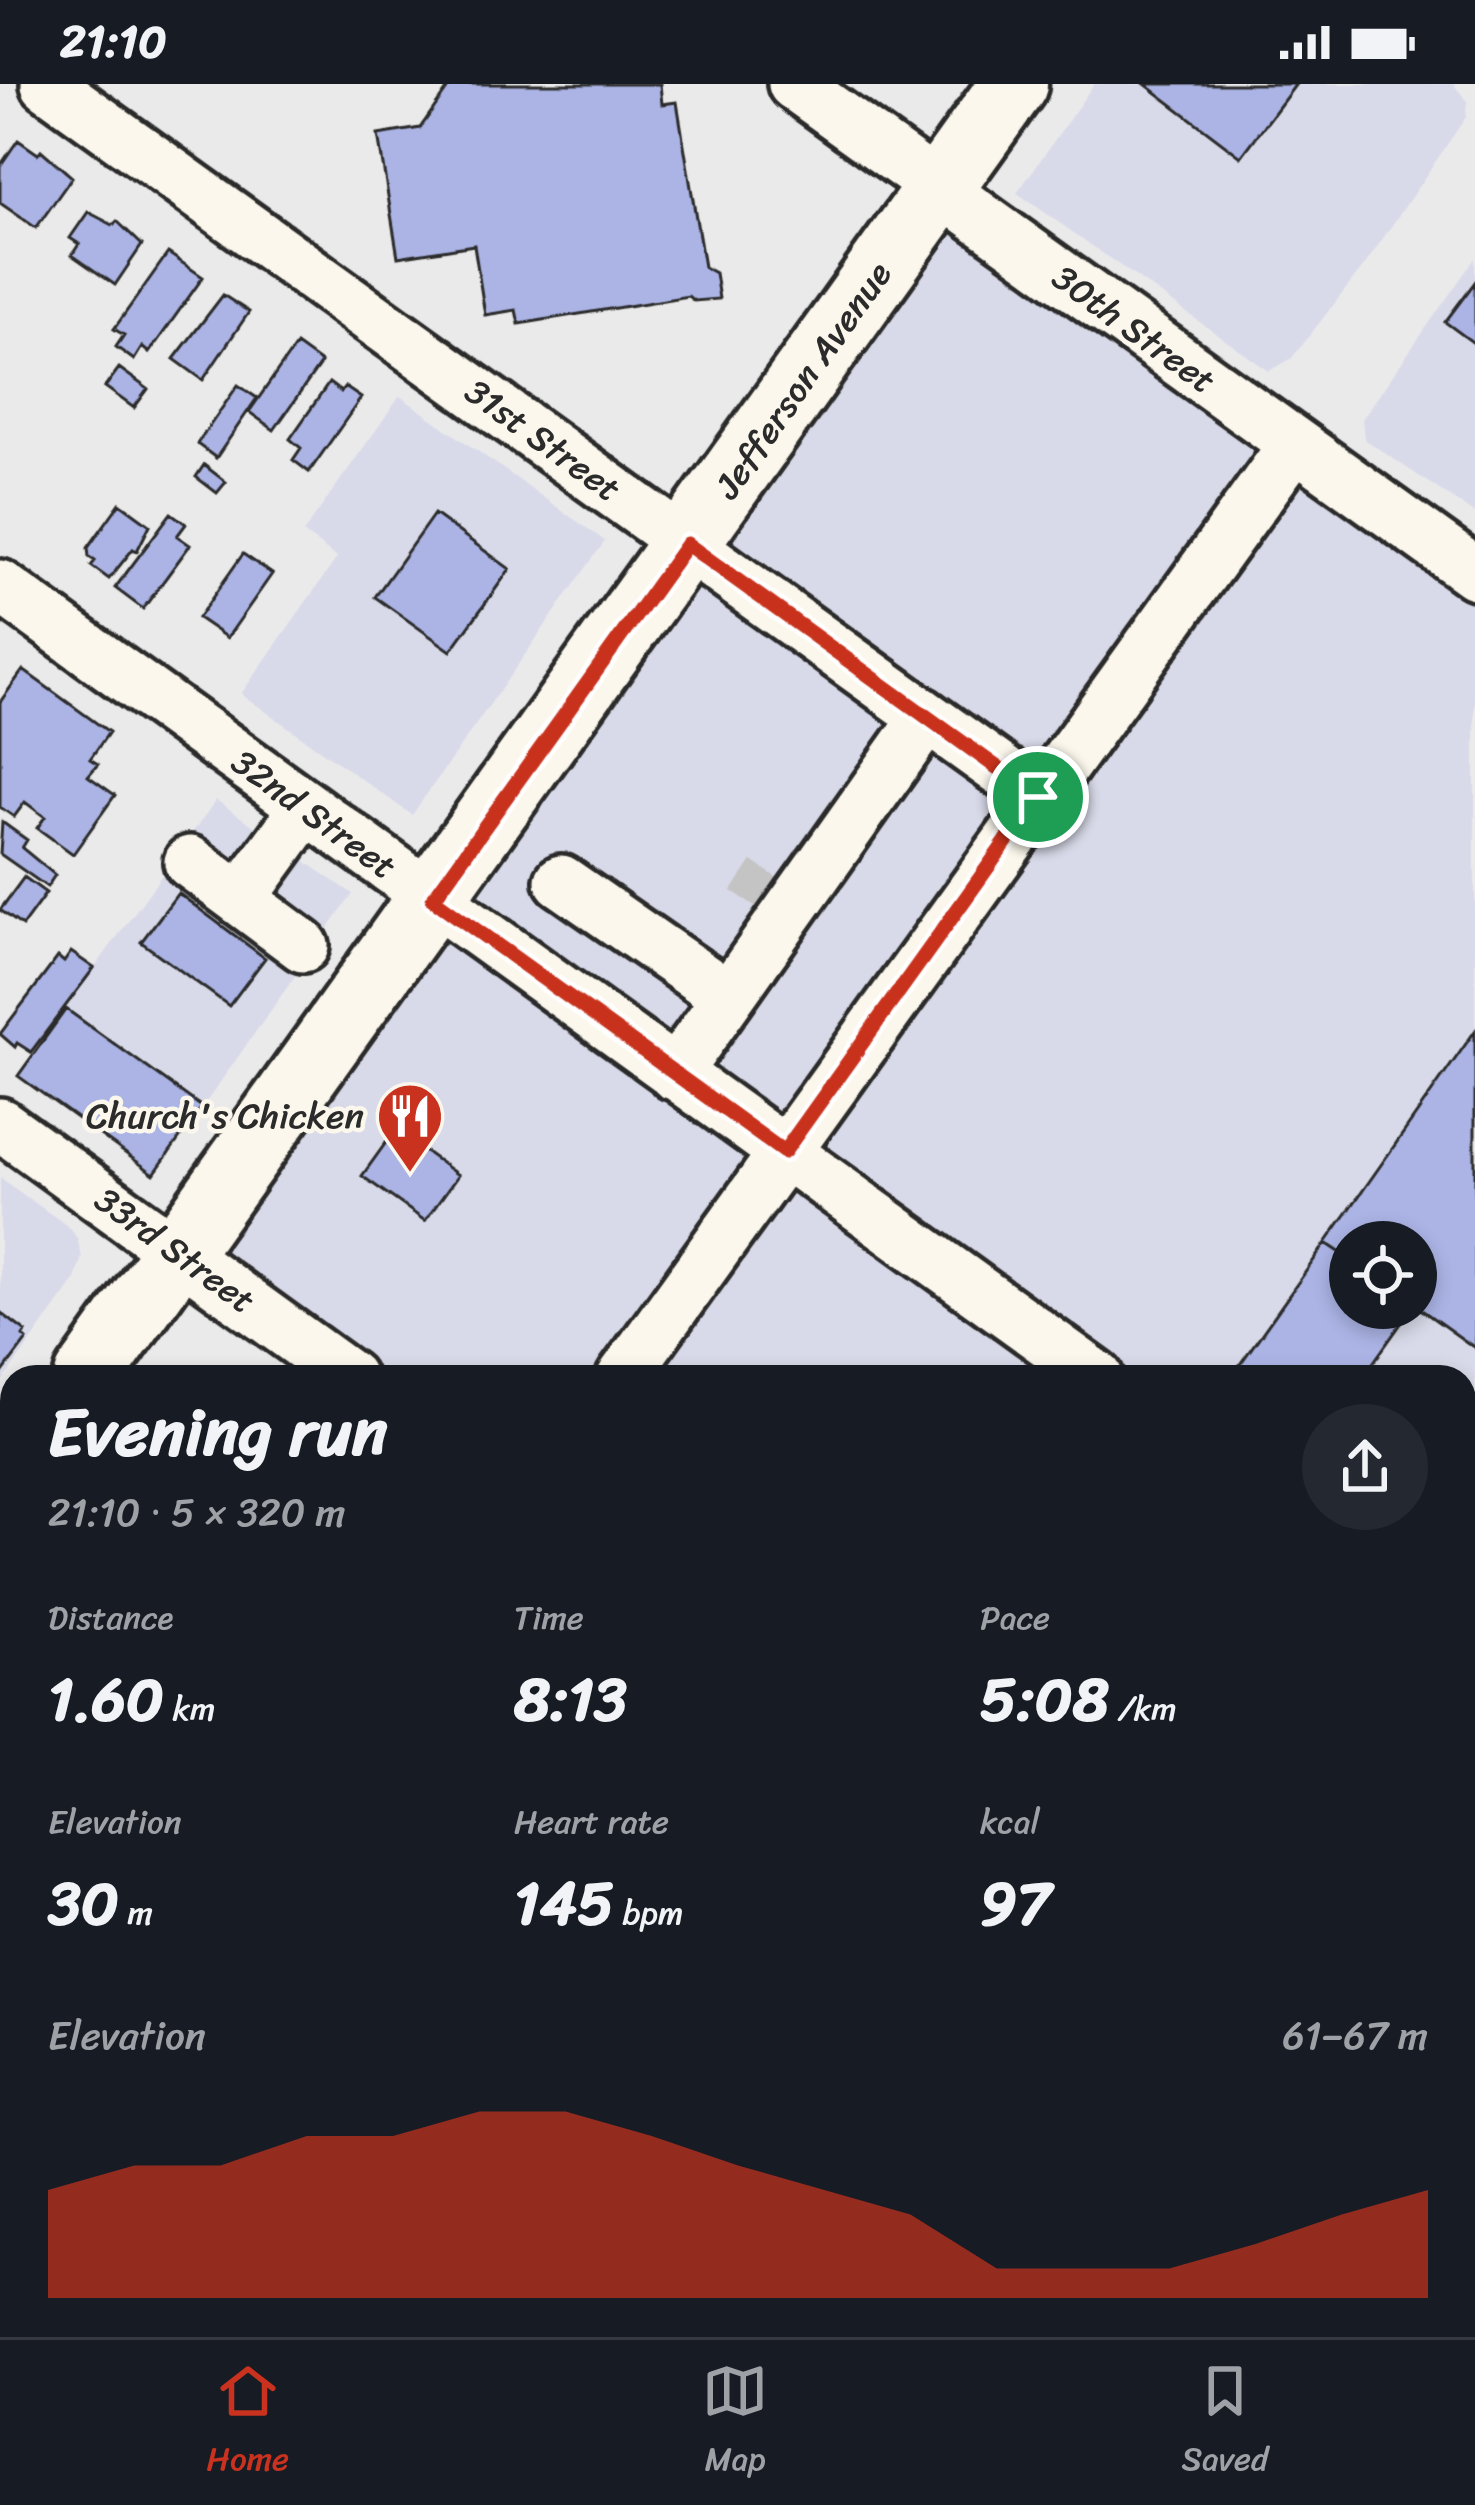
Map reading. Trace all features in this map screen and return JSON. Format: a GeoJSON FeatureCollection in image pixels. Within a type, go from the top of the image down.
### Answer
{"type":"FeatureCollection","features":[{"type":"Feature","properties":{"kind":"main road","name":"Jefferson Avenue"},"geometry":{"type":"LineString","coordinates":[[97,1365],[1014,84]]}},
{"type":"Feature","properties":{"kind":"street","name":"31st Street"},"geometry":{"type":"LineString","coordinates":[[46,84],[1038,797]]}},
{"type":"Feature","properties":{"kind":"street","name":"30th Street"},"geometry":{"type":"LineString","coordinates":[[794,84],[1475,573]]}},
{"type":"Feature","properties":{"kind":"street"},"geometry":{"type":"LineString","coordinates":[[632,1365],[1295,444]]}},
{"type":"Feature","properties":{"kind":"street","name":"32nd Street"},"geometry":{"type":"LineString","coordinates":[[0,586],[1080,1365]]}},
{"type":"Feature","properties":{"kind":"street"},"geometry":{"type":"LineString","coordinates":[[762,912],[829,855],[928,717]]}},
{"type":"Feature","properties":{"kind":"street"},"geometry":{"type":"LineString","coordinates":[[240,898],[306,808]]}},
{"type":"Feature","properties":{"kind":"street"},"geometry":{"type":"LineString","coordinates":[[674,1074],[728,997],[762,912],[790,866],[829,855]]}},
{"type":"Feature","properties":{"kind":"street"},"geometry":{"type":"LineString","coordinates":[[190,862],[303,946]]}},
{"type":"Feature","properties":{"kind":"street"},"geometry":{"type":"LineString","coordinates":[[561,881],[728,997]]}},
{"type":"Feature","properties":{"kind":"street","name":"33rd Street"},"geometry":{"type":"LineString","coordinates":[[0,1124],[333,1365]]}},
{"type":"Feature","properties":{"kind":"shaded area"},"geometry":{"type":"Polygon","coordinates":[[[1094,84],[1453,84],[1467,100],[1466,117],[1364,266],[1291,359],[1269,371],[1017,193],[1094,84]]]}},
{"type":"Feature","properties":{"kind":"shaded area"},"geometry":{"type":"Polygon","coordinates":[[[939,190],[1475,575],[1475,1365],[336,1365],[178,1250],[939,190]]]}},
{"type":"Feature","properties":{"kind":"shaded area"},"geometry":{"type":"Polygon","coordinates":[[[1475,258],[1475,514],[1364,439],[1362,419],[1475,258]]]}},
{"type":"Feature","properties":{"kind":"shaded area"},"geometry":{"type":"Polygon","coordinates":[[[400,396],[605,541],[412,815],[241,694],[337,558],[303,533],[400,396]]]}},
{"type":"Feature","properties":{"kind":"shaded area"},"geometry":{"type":"Polygon","coordinates":[[[216,800],[353,894],[159,1169],[20,1071],[216,800]]]}},
{"type":"Feature","properties":{"kind":"shaded area"},"geometry":{"type":"Polygon","coordinates":[[[0,1178],[69,1227],[82,1257],[74,1282],[14,1365],[0,1365],[0,1178]]]}},
{"type":"Feature","properties":{"kind":"building"},"geometry":{"type":"Polygon","coordinates":[[[451,84],[660,84],[662,104],[677,102],[704,267],[715,273],[719,299],[694,301],[688,296],[519,324],[516,310],[485,315],[474,245],[398,257],[378,135],[420,128],[451,84]]]}},
{"type":"Feature","properties":{"kind":"building"},"geometry":{"type":"Polygon","coordinates":[[[1145,84],[1296,84],[1241,157],[1145,84]]]}},
{"type":"Feature","properties":{"kind":"building"},"geometry":{"type":"Polygon","coordinates":[[[18,140],[38,154],[41,150],[72,177],[36,228],[0,203],[0,166],[18,140]]]}},
{"type":"Feature","properties":{"kind":"building"},"geometry":{"type":"Polygon","coordinates":[[[88,212],[113,225],[117,221],[142,245],[115,285],[72,255],[79,244],[70,238],[88,212]]]}},
{"type":"Feature","properties":{"kind":"building"},"geometry":{"type":"Polygon","coordinates":[[[168,253],[203,277],[149,353],[142,347],[134,360],[116,347],[124,335],[114,329],[168,253]]]}},
{"type":"Feature","properties":{"kind":"building"},"geometry":{"type":"Polygon","coordinates":[[[1475,282],[1475,344],[1445,322],[1475,282]]]}},
{"type":"Feature","properties":{"kind":"building"},"geometry":{"type":"Polygon","coordinates":[[[223,295],[249,312],[203,380],[174,359],[223,295]]]}},
{"type":"Feature","properties":{"kind":"building"},"geometry":{"type":"Polygon","coordinates":[[[296,345],[321,363],[274,430],[249,412],[296,345]]]}},
{"type":"Feature","properties":{"kind":"building"},"geometry":{"type":"Polygon","coordinates":[[[119,368],[148,389],[134,408],[105,387],[119,368]]]}},
{"type":"Feature","properties":{"kind":"building"},"geometry":{"type":"Polygon","coordinates":[[[329,383],[361,398],[309,472],[293,460],[301,448],[290,439],[329,383]]]}},
{"type":"Feature","properties":{"kind":"building"},"geometry":{"type":"Polygon","coordinates":[[[238,385],[257,398],[216,458],[197,444],[238,385]]]}},
{"type":"Feature","properties":{"kind":"building"},"geometry":{"type":"Polygon","coordinates":[[[204,465],[226,482],[217,493],[196,477],[204,465]]]}},
{"type":"Feature","properties":{"kind":"building"},"geometry":{"type":"Polygon","coordinates":[[[120,503],[150,525],[137,551],[133,549],[109,579],[91,566],[95,561],[88,548],[120,503]]]}},
{"type":"Feature","properties":{"kind":"building"},"geometry":{"type":"Polygon","coordinates":[[[171,513],[186,524],[177,536],[190,545],[143,609],[115,588],[171,513]]]}},
{"type":"Feature","properties":{"kind":"building"},"geometry":{"type":"Polygon","coordinates":[[[434,514],[510,569],[451,651],[375,597],[434,514]]]}},
{"type":"Feature","properties":{"kind":"building"},"geometry":{"type":"Polygon","coordinates":[[[243,554],[272,574],[227,638],[198,618],[243,554]]]}},
{"type":"Feature","properties":{"kind":"building"},"geometry":{"type":"Polygon","coordinates":[[[23,670],[109,732],[90,759],[98,764],[88,776],[115,795],[73,854],[37,828],[45,817],[25,802],[14,817],[0,807],[0,702],[23,670]]]}},
{"type":"Feature","properties":{"kind":"building"},"geometry":{"type":"Polygon","coordinates":[[[2,822],[27,840],[22,848],[55,875],[47,887],[0,854],[2,822]]]}},
{"type":"Feature","properties":{"kind":"building"},"geometry":{"type":"Polygon","coordinates":[[[24,877],[46,893],[22,926],[0,910],[24,877]]]}},
{"type":"Feature","properties":{"kind":"building"},"geometry":{"type":"Polygon","coordinates":[[[178,893],[265,958],[229,1006],[141,942],[178,893]]]}},
{"type":"Feature","properties":{"kind":"building"},"geometry":{"type":"Polygon","coordinates":[[[71,952],[94,968],[31,1052],[17,1043],[15,1047],[0,1034],[58,957],[64,962],[71,952]]]}},
{"type":"Feature","properties":{"kind":"building"},"geometry":{"type":"Polygon","coordinates":[[[66,1009],[202,1107],[154,1174],[18,1076],[66,1009]]]}},
{"type":"Feature","properties":{"kind":"building"},"geometry":{"type":"Polygon","coordinates":[[[1475,1031],[1475,1348],[1437,1321],[1437,1221],[1341,1221],[1475,1031]]]}},
{"type":"Feature","properties":{"kind":"building","name":"Church's Chicken"},"geometry":{"type":"Polygon","coordinates":[[[395,1130],[458,1175],[425,1221],[362,1176],[395,1130]]]}},
{"type":"Feature","properties":{"kind":"building"},"geometry":{"type":"Polygon","coordinates":[[[1326,1243],[1329,1329],[1397,1329],[1372,1365],[1240,1365],[1326,1243]]]}},
{"type":"Feature","properties":{"kind":"building"},"geometry":{"type":"Polygon","coordinates":[[[0,1312],[26,1332],[27,1340],[8,1365],[0,1365],[0,1312]]]}},
{"type":"Feature","properties":{"kind":"tunnel"},"geometry":{"type":"LineString","coordinates":[[753,905],[773,875]]}},
{"type":"Feature","properties":{"kind":"place","name":"Church's Chicken"},"geometry":{"type":"Point","coordinates":[410,1175]}},
{"type":"Feature","properties":{"kind":"route"},"geometry":{"type":"LineString","coordinates":[[687,544],[1038,797],[784,1152],[433,899],[687,544]]}}]}
